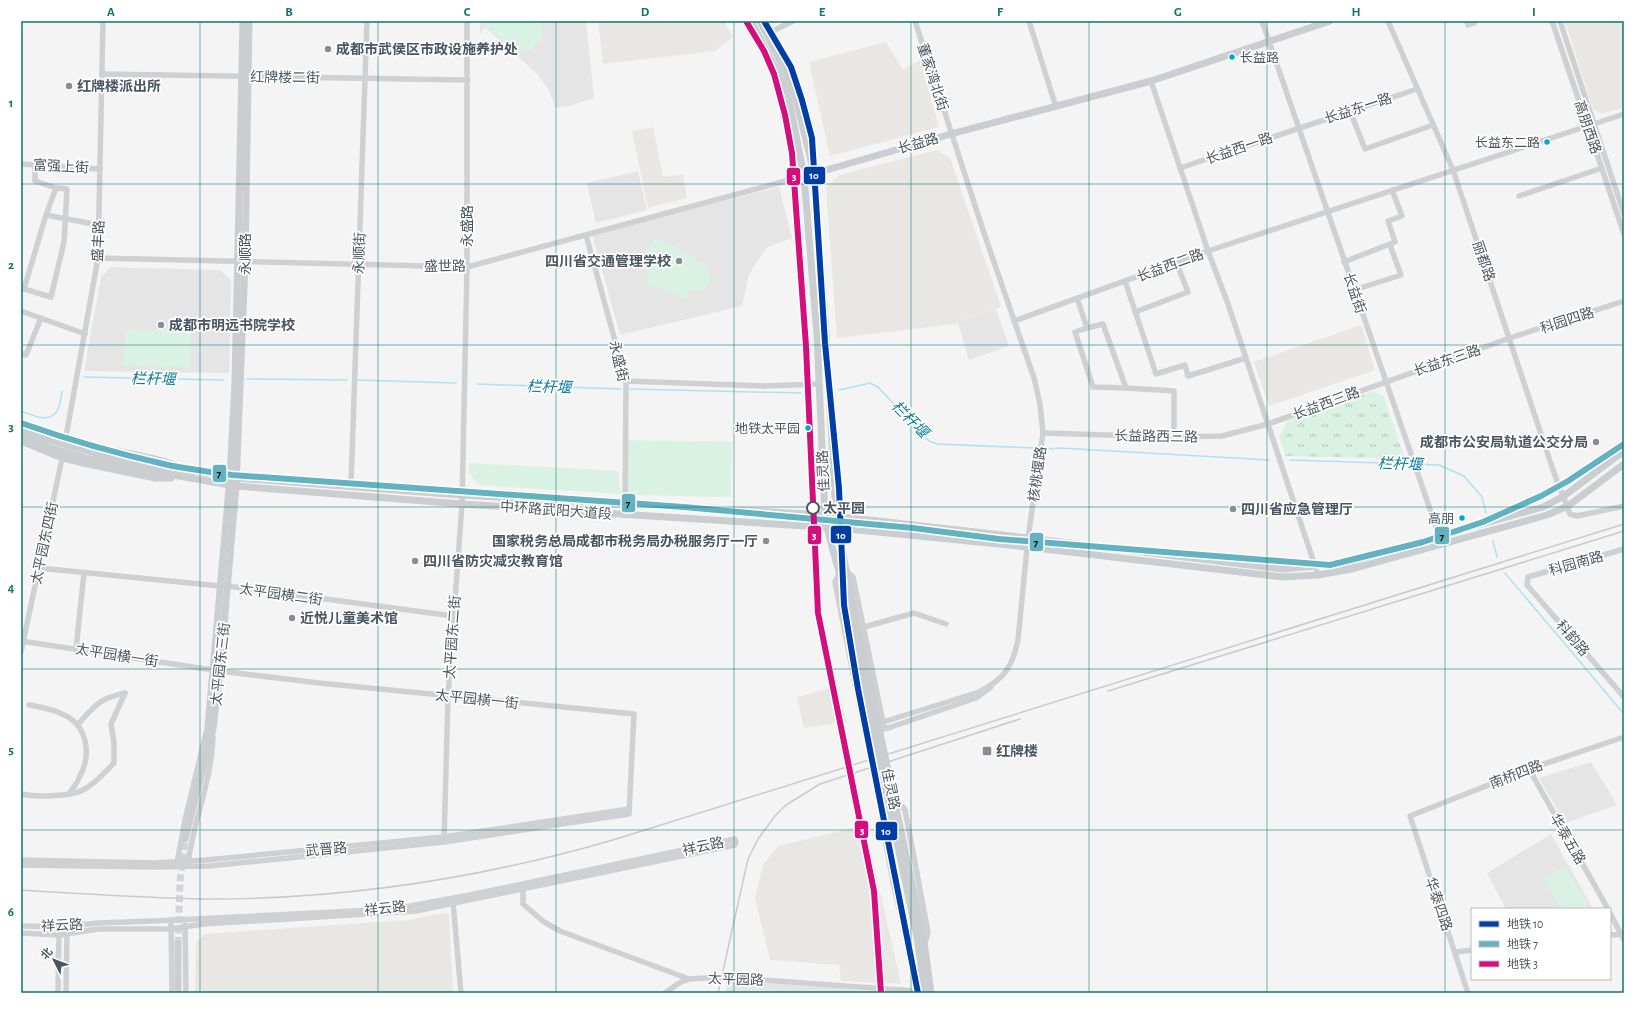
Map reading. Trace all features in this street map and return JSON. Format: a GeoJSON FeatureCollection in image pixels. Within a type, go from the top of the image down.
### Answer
{"type":"FeatureCollection","features":[{"type":"Feature","properties":{"kind":"main road"},"geometry":{"type":"LineString","coordinates":[[243,21],[245,76]]}},
{"type":"Feature","properties":{"kind":"main road","name":"永顺路"},"geometry":{"type":"LineString","coordinates":[[233,486],[242,262],[245,76],[249,21]]}},
{"type":"Feature","properties":{"kind":"main road","name":"佳灵路"},"geometry":{"type":"LineString","coordinates":[[751,21],[787,90],[804,176],[817,335],[827,528],[843,571]]}},
{"type":"Feature","properties":{"kind":"main road","name":"佳灵路"},"geometry":{"type":"LineString","coordinates":[[760,21],[793,87],[814,173],[826,334],[836,516],[843,571],[920,936],[923,978],[928,993]]}},
{"type":"Feature","properties":{"kind":"main road","name":"长益路"},"geometry":{"type":"LineString","coordinates":[[804,176],[951,134],[1151,81],[1330,21]]}},
{"type":"Feature","properties":{"kind":"main road"},"geometry":{"type":"LineString","coordinates":[[21,422],[66,439],[104,449],[160,460],[188,474]]}},
{"type":"Feature","properties":{"kind":"main road","name":"中环路武阳大道段"},"geometry":{"type":"LineString","coordinates":[[21,429],[47,440],[158,469]]}},
{"type":"Feature","properties":{"kind":"main road","name":"中环路武阳大道段"},"geometry":{"type":"LineString","coordinates":[[21,434],[48,447],[86,458],[188,474],[233,486],[462,504],[838,528],[1027,547],[1283,577],[1318,575],[1352,569],[1547,515],[1568,506],[1624,464]]}},
{"type":"Feature","properties":{"kind":"main road"},"geometry":{"type":"LineString","coordinates":[[21,441],[62,458],[155,478],[188,474]]}},
{"type":"Feature","properties":{"kind":"main road","name":"中环路武阳大道段"},"geometry":{"type":"LineString","coordinates":[[188,474],[351,485],[462,495],[826,515],[1283,569],[1348,563],[1543,507],[1564,496],[1624,451]]}},
{"type":"Feature","properties":{"kind":"main road","name":"太平园东三街"},"geometry":{"type":"LineString","coordinates":[[186,841],[206,754],[210,728],[217,671],[233,486]]}},
{"type":"Feature","properties":{"kind":"main road","name":"佳灵路"},"geometry":{"type":"LineString","coordinates":[[920,936],[925,945],[928,993]]}},
{"type":"Feature","properties":{"kind":"main road"},"geometry":{"type":"LineString","coordinates":[[178,943],[178,993]]}},
{"type":"Feature","properties":{"kind":"street","name":"盛丰路"},"geometry":{"type":"LineString","coordinates":[[62,458],[98,258],[103,21]]}},
{"type":"Feature","properties":{"kind":"street","name":"永顺街"},"geometry":{"type":"LineString","coordinates":[[351,485],[367,21]]}},
{"type":"Feature","properties":{"kind":"street","name":"永盛路"},"geometry":{"type":"LineString","coordinates":[[462,504],[467,267],[467,21]]}},
{"type":"Feature","properties":{"kind":"street"},"geometry":{"type":"LineString","coordinates":[[767,34],[793,21]]}},
{"type":"Feature","properties":{"kind":"street","name":"董家湾北街"},"geometry":{"type":"LineString","coordinates":[[915,21],[951,134]]}},
{"type":"Feature","properties":{"kind":"street"},"geometry":{"type":"LineString","coordinates":[[1029,21],[1056,107]]}},
{"type":"Feature","properties":{"kind":"street","name":"长益街"},"geometry":{"type":"LineString","coordinates":[[1262,21],[1442,544]]}},
{"type":"Feature","properties":{"kind":"street","name":"丽都路"},"geometry":{"type":"LineString","coordinates":[[1388,21],[1453,170],[1553,470],[1568,506]]}},
{"type":"Feature","properties":{"kind":"street"},"geometry":{"type":"LineString","coordinates":[[1467,21],[1468,25],[1474,23]]}},
{"type":"Feature","properties":{"kind":"street","name":"高朋西路"},"geometry":{"type":"LineString","coordinates":[[1552,21],[1624,234]]}},
{"type":"Feature","properties":{"kind":"street","name":"高朋西路"},"geometry":{"type":"LineString","coordinates":[[1560,21],[1624,214]]}},
{"type":"Feature","properties":{"kind":"street","name":"红牌楼二街"},"geometry":{"type":"LineString","coordinates":[[102,74],[468,80]]}},
{"type":"Feature","properties":{"kind":"street"},"geometry":{"type":"LineString","coordinates":[[1151,81],[1208,251],[1246,358],[1318,575]]}},
{"type":"Feature","properties":{"kind":"street","name":"长益东一路"},"geometry":{"type":"LineString","coordinates":[[1298,128],[1417,88]]}},
{"type":"Feature","properties":{"kind":"street"},"geometry":{"type":"LineString","coordinates":[[1350,111],[1364,149],[1433,126]]}},
{"type":"Feature","properties":{"kind":"street"},"geometry":{"type":"LineString","coordinates":[[1327,212],[1624,114]]}},
{"type":"Feature","properties":{"kind":"street","name":"长益西一路"},"geometry":{"type":"LineString","coordinates":[[1180,168],[1298,128]]}},
{"type":"Feature","properties":{"kind":"street","name":"核桃堰路"},"geometry":{"type":"LineString","coordinates":[[843,571],[835,582],[865,734],[978,692],[994,684],[1003,675],[1015,654],[1020,622],[1028,538],[1043,433],[1040,404],[1034,378],[951,134]]}},
{"type":"Feature","properties":{"kind":"street","name":"富强上街"},"geometry":{"type":"LineString","coordinates":[[21,164],[100,169]]}},
{"type":"Feature","properties":{"kind":"street"},"geometry":{"type":"LineString","coordinates":[[35,165],[35,181],[56,188],[68,189],[64,242],[51,297],[24,289],[46,215],[56,188]]}},
{"type":"Feature","properties":{"kind":"street"},"geometry":{"type":"LineString","coordinates":[[1519,196],[1602,168]]}},
{"type":"Feature","properties":{"kind":"street","name":"盛世路"},"geometry":{"type":"LineString","coordinates":[[98,258],[467,267],[804,176]]}},
{"type":"Feature","properties":{"kind":"street"},"geometry":{"type":"LineString","coordinates":[[1344,262],[1395,242],[1388,221],[1402,216],[1392,190]]}},
{"type":"Feature","properties":{"kind":"street","name":"长益西二路"},"geometry":{"type":"LineString","coordinates":[[1014,321],[1176,262],[1327,212]]}},
{"type":"Feature","properties":{"kind":"street"},"geometry":{"type":"LineString","coordinates":[[46,215],[99,225]]}},
{"type":"Feature","properties":{"kind":"street","name":"永盛街"},"geometry":{"type":"LineString","coordinates":[[586,235],[626,381],[624,515]]}},
{"type":"Feature","properties":{"kind":"street"},"geometry":{"type":"LineString","coordinates":[[1354,290],[1401,276],[1390,245]]}},
{"type":"Feature","properties":{"kind":"street"},"geometry":{"type":"LineString","coordinates":[[1136,312],[1188,292],[1176,262]]}},
{"type":"Feature","properties":{"kind":"street"},"geometry":{"type":"LineString","coordinates":[[1125,281],[1156,374],[1185,365],[1188,376],[1246,358]]}},
{"type":"Feature","properties":{"kind":"street"},"geometry":{"type":"LineString","coordinates":[[1077,298],[1087,328]]}},
{"type":"Feature","properties":{"kind":"street","name":"科园四路"},"geometry":{"type":"LineString","coordinates":[[1510,338],[1624,301]]}},
{"type":"Feature","properties":{"kind":"street"},"geometry":{"type":"LineString","coordinates":[[21,311],[85,334]]}},
{"type":"Feature","properties":{"kind":"street"},"geometry":{"type":"LineString","coordinates":[[21,353],[26,355],[40,318]]}},
{"type":"Feature","properties":{"kind":"street"},"geometry":{"type":"LineString","coordinates":[[1126,388],[1103,324],[1075,332],[1093,387],[1174,391],[1174,437]]}},
{"type":"Feature","properties":{"kind":"street","name":"长益东三路"},"geometry":{"type":"LineString","coordinates":[[1385,382],[1510,338]]}},
{"type":"Feature","properties":{"kind":"street"},"geometry":{"type":"LineString","coordinates":[[626,381],[765,386],[819,384]]}},
{"type":"Feature","properties":{"kind":"street","name":"长益西三路"},"geometry":{"type":"LineString","coordinates":[[1268,424],[1385,382]]}},
{"type":"Feature","properties":{"kind":"street","name":"长益路西三路"},"geometry":{"type":"LineString","coordinates":[[1043,433],[1174,437],[1222,436],[1268,424]]}},
{"type":"Feature","properties":{"kind":"street","name":"太平园东四街"},"geometry":{"type":"LineString","coordinates":[[21,652],[22,641],[62,458]]}},
{"type":"Feature","properties":{"kind":"street","name":"太平园东二街"},"geometry":{"type":"LineString","coordinates":[[444,840],[448,696],[462,504]]}},
{"type":"Feature","properties":{"kind":"street"},"geometry":{"type":"LineString","coordinates":[[1568,506],[1570,514],[1573,516],[1624,506]]}},
{"type":"Feature","properties":{"kind":"street","name":"科园南路"},"geometry":{"type":"LineString","coordinates":[[1528,577],[1624,549]]}},
{"type":"Feature","properties":{"kind":"street","name":"太平园横二街"},"geometry":{"type":"LineString","coordinates":[[38,568],[224,586],[453,616]]}},
{"type":"Feature","properties":{"kind":"street"},"geometry":{"type":"LineString","coordinates":[[843,571],[853,577],[884,726]]}},
{"type":"Feature","properties":{"kind":"street"},"geometry":{"type":"LineString","coordinates":[[76,649],[84,573]]}},
{"type":"Feature","properties":{"kind":"street","name":"科韵路"},"geometry":{"type":"LineString","coordinates":[[1528,577],[1527,585],[1624,696]]}},
{"type":"Feature","properties":{"kind":"street"},"geometry":{"type":"LineString","coordinates":[[864,627],[914,614],[946,624]]}},
{"type":"Feature","properties":{"kind":"street","name":"太平园横一街"},"geometry":{"type":"LineString","coordinates":[[22,641],[217,671],[319,683],[634,714],[629,812]]}},
{"type":"Feature","properties":{"kind":"street"},"geometry":{"type":"LineString","coordinates":[[21,794],[30,796],[69,794],[83,791],[101,777],[114,763],[114,743],[111,724],[125,693],[109,697],[99,702],[78,724]]}},
{"type":"Feature","properties":{"kind":"street"},"geometry":{"type":"LineString","coordinates":[[29,705],[62,714],[78,724],[85,737],[87,755],[80,778],[69,794]]}},
{"type":"Feature","properties":{"kind":"street"},"geometry":{"type":"LineString","coordinates":[[177,864],[186,841],[211,761],[210,728]]}},
{"type":"Feature","properties":{"kind":"street"},"geometry":{"type":"LineString","coordinates":[[188,864],[186,841],[210,728]]}},
{"type":"Feature","properties":{"kind":"street","name":"南桥四路"},"geometry":{"type":"LineString","coordinates":[[1410,816],[1529,769],[1624,737]]}},
{"type":"Feature","properties":{"kind":"street","name":"华泰五路"},"geometry":{"type":"LineString","coordinates":[[1529,769],[1559,826],[1607,908]]}},
{"type":"Feature","properties":{"kind":"street"},"geometry":{"type":"LineString","coordinates":[[923,978],[912,962],[896,894],[881,817],[881,812],[884,809],[900,806],[905,810],[928,932],[925,945]]}},
{"type":"Feature","properties":{"kind":"street","name":"武晋路"},"geometry":{"type":"LineString","coordinates":[[21,865],[188,864],[444,840],[629,812]]}},
{"type":"Feature","properties":{"kind":"street","name":"华泰四路"},"geometry":{"type":"LineString","coordinates":[[1410,816],[1441,912],[1456,952],[1468,993]]}},
{"type":"Feature","properties":{"kind":"street","name":"祥云路"},"geometry":{"type":"LineString","coordinates":[[21,926],[60,927],[98,923],[394,909],[453,901],[523,889],[735,845],[736,842],[735,839],[453,901],[416,911],[203,924],[171,929],[99,929],[67,934],[21,933]]}},
{"type":"Feature","properties":{"kind":"street","name":"武晋路"},"geometry":{"type":"LineString","coordinates":[[21,860],[146,862],[177,864]]}},
{"type":"Feature","properties":{"kind":"street"},"geometry":{"type":"LineString","coordinates":[[523,889],[524,904],[544,922],[560,931],[689,978]]}},
{"type":"Feature","properties":{"kind":"street"},"geometry":{"type":"LineString","coordinates":[[453,901],[461,993]]}},
{"type":"Feature","properties":{"kind":"street"},"geometry":{"type":"LineString","coordinates":[[1611,915],[1623,936]]}},
{"type":"Feature","properties":{"kind":"street"},"geometry":{"type":"LineString","coordinates":[[171,920],[171,929],[178,943],[186,993]]}},
{"type":"Feature","properties":{"kind":"street"},"geometry":{"type":"LineString","coordinates":[[172,993],[178,943],[185,928],[185,920]]}},
{"type":"Feature","properties":{"kind":"street"},"geometry":{"type":"LineString","coordinates":[[58,993],[58,934],[60,927],[67,934],[66,993]]}},
{"type":"Feature","properties":{"kind":"street"},"geometry":{"type":"LineString","coordinates":[[1611,935],[1623,936]]}},
{"type":"Feature","properties":{"kind":"street"},"geometry":{"type":"LineString","coordinates":[[1456,952],[1471,950]]}},
{"type":"Feature","properties":{"kind":"street","name":"太平园路"},"geometry":{"type":"LineString","coordinates":[[664,993],[678,983],[689,978],[721,977],[928,993]]}},
{"type":"Feature","properties":{"kind":"shaded area"},"geometry":{"type":"Polygon","coordinates":[[[480,21],[586,21],[594,98],[569,106],[556,108],[547,87],[537,74],[485,27],[480,34],[480,21]]]}},
{"type":"Feature","properties":{"kind":"shaded area"},"geometry":{"type":"Polygon","coordinates":[[[598,21],[724,21],[733,37],[715,51],[603,64],[598,21]]]}},
{"type":"Feature","properties":{"kind":"shaded area"},"geometry":{"type":"Polygon","coordinates":[[[1565,21],[1624,21],[1624,107],[1602,114],[1593,109],[1565,21]]]}},
{"type":"Feature","properties":{"kind":"shaded area"},"geometry":{"type":"Polygon","coordinates":[[[886,42],[903,70],[920,60],[939,127],[830,156],[809,62],[886,42]]]}},
{"type":"Feature","properties":{"kind":"shaded area"},"geometry":{"type":"Polygon","coordinates":[[[653,127],[663,177],[683,174],[687,198],[648,208],[632,131],[653,127]]]}},
{"type":"Feature","properties":{"kind":"shaded area"},"geometry":{"type":"Polygon","coordinates":[[[937,150],[950,158],[1001,307],[955,324],[837,338],[826,188],[839,175],[937,150]]]}},
{"type":"Feature","properties":{"kind":"shaded area"},"geometry":{"type":"Polygon","coordinates":[[[638,171],[647,210],[596,223],[587,183],[638,171]]]}},
{"type":"Feature","properties":{"kind":"shaded area","name":"四川省交通管理学校"},"geometry":{"type":"Polygon","coordinates":[[[779,187],[792,238],[766,248],[749,274],[742,306],[620,335],[592,234],[779,187]]]}},
{"type":"Feature","properties":{"kind":"shaded area","name":"成都市明远书院学校"},"geometry":{"type":"Polygon","coordinates":[[[111,267],[220,270],[231,280],[229,373],[84,371],[101,277],[111,267]]]}},
{"type":"Feature","properties":{"kind":"shaded area"},"geometry":{"type":"Polygon","coordinates":[[[996,309],[1009,346],[969,360],[958,323],[996,309]]]}},
{"type":"Feature","properties":{"kind":"shaded area"},"geometry":{"type":"Polygon","coordinates":[[[1361,325],[1375,370],[1269,406],[1254,362],[1361,325]]]}},
{"type":"Feature","properties":{"kind":"shaded area"},"geometry":{"type":"Polygon","coordinates":[[[837,686],[847,722],[804,728],[797,697],[837,686]]]}},
{"type":"Feature","properties":{"kind":"shaded area"},"geometry":{"type":"Polygon","coordinates":[[[1591,762],[1617,805],[1565,823],[1539,778],[1591,762]]]}},
{"type":"Feature","properties":{"kind":"shaded area"},"geometry":{"type":"Polygon","coordinates":[[[865,825],[901,984],[841,981],[839,965],[770,960],[755,898],[763,865],[778,846],[865,825]]]}},
{"type":"Feature","properties":{"kind":"shaded area"},"geometry":{"type":"Polygon","coordinates":[[[1551,834],[1592,908],[1505,908],[1487,873],[1551,834]]]}},
{"type":"Feature","properties":{"kind":"shaded area"},"geometry":{"type":"Polygon","coordinates":[[[445,913],[449,914],[453,993],[195,993],[196,942],[205,934],[407,920],[445,913]]]}},
{"type":"Feature","properties":{"kind":"shaded area"},"geometry":{"type":"Polygon","coordinates":[[[727,981],[838,988],[869,991],[869,993],[725,993],[727,981]]]}},
{"type":"Feature","properties":{"kind":"green space"},"geometry":{"type":"Polygon","coordinates":[[[481,21],[540,21],[543,37],[529,51],[511,49],[481,21]]]}},
{"type":"Feature","properties":{"kind":"green space"},"geometry":{"type":"Polygon","coordinates":[[[660,239],[706,265],[710,281],[702,291],[690,291],[686,300],[654,285],[649,290],[644,256],[653,240],[660,239]]]}},
{"type":"Feature","properties":{"kind":"green space"},"geometry":{"type":"Polygon","coordinates":[[[125,329],[191,332],[190,368],[123,365],[125,329]]]}},
{"type":"Feature","properties":{"kind":"green space"},"geometry":{"type":"Polygon","coordinates":[[[1374,391],[1384,397],[1405,459],[1286,456],[1279,437],[1287,421],[1374,391]]]}},
{"type":"Feature","properties":{"kind":"green space"},"geometry":{"type":"Polygon","coordinates":[[[626,440],[732,442],[731,497],[625,495],[626,440]]]}},
{"type":"Feature","properties":{"kind":"green space"},"geometry":{"type":"Polygon","coordinates":[[[469,463],[618,471],[621,494],[478,485],[469,473],[469,463]]]}},
{"type":"Feature","properties":{"kind":"green space"},"geometry":{"type":"Polygon","coordinates":[[[1565,866],[1589,908],[1561,908],[1544,879],[1565,866]]]}},
{"type":"Feature","properties":{"kind":"waterway","name":"栏杆堰"},"geometry":{"type":"LineString","coordinates":[[84,377],[223,380]]}},
{"type":"Feature","properties":{"kind":"waterway","name":"栏杆堰"},"geometry":{"type":"LineString","coordinates":[[247,379],[347,380]]}},
{"type":"Feature","properties":{"kind":"waterway","name":"栏杆堰"},"geometry":{"type":"LineString","coordinates":[[358,380],[456,383]]}},
{"type":"Feature","properties":{"kind":"waterway","name":"栏杆堰"},"geometry":{"type":"LineString","coordinates":[[839,390],[870,383],[878,387],[929,441],[937,444],[1033,448]]}},
{"type":"Feature","properties":{"kind":"waterway","name":"栏杆堰"},"geometry":{"type":"LineString","coordinates":[[477,384],[621,389]]}},
{"type":"Feature","properties":{"kind":"waterway","name":"栏杆堰"},"geometry":{"type":"LineString","coordinates":[[630,389],[801,393]]}},
{"type":"Feature","properties":{"kind":"waterway","name":"栏杆堰"},"geometry":{"type":"LineString","coordinates":[[21,411],[41,418],[51,417],[55,414],[59,407],[62,391]]}},
{"type":"Feature","properties":{"kind":"waterway","name":"栏杆堰"},"geometry":{"type":"LineString","coordinates":[[1049,449],[1060,448],[1269,460]]}},
{"type":"Feature","properties":{"kind":"waterway","name":"栏杆堰"},"geometry":{"type":"LineString","coordinates":[[1290,460],[1413,464]]}},
{"type":"Feature","properties":{"kind":"waterway","name":"栏杆堰"},"geometry":{"type":"LineString","coordinates":[[1416,464],[1439,465],[1464,476],[1482,497],[1486,513]]}},
{"type":"Feature","properties":{"kind":"waterway","name":"栏杆堰"},"geometry":{"type":"LineString","coordinates":[[1493,541],[1497,557]]}},
{"type":"Feature","properties":{"kind":"waterway","name":"栏杆堰"},"geometry":{"type":"LineString","coordinates":[[1505,573],[1624,714]]}},
{"type":"Feature","properties":{"kind":"tunnel"},"geometry":{"type":"LineString","coordinates":[[178,944],[180,881],[185,839]]}},
{"type":"Feature","properties":{"kind":"railway"},"geometry":{"type":"LineString","coordinates":[[21,890],[161,898],[259,898],[311,895],[413,884],[514,865],[613,840],[1624,524]]}},
{"type":"Feature","properties":{"kind":"railway"},"geometry":{"type":"LineString","coordinates":[[1108,691],[1624,531]]}},
{"type":"Feature","properties":{"kind":"railway"},"geometry":{"type":"LineString","coordinates":[[718,993],[748,859],[758,839],[775,816],[786,805],[820,784],[1020,719]]}},
{"type":"Feature","properties":{"kind":"metro line","name":"3"},"geometry":{"type":"LineString","coordinates":[[746,21],[764,51],[774,74],[785,115],[792,153],[806,346],[818,613],[874,891],[881,993]]}},
{"type":"Feature","properties":{"kind":"metro line","name":"10"},"geometry":{"type":"LineString","coordinates":[[764,21],[791,67],[812,138],[825,343],[839,488],[844,605],[858,689],[918,993]]}},
{"type":"Feature","properties":{"kind":"metro line","name":"7"},"geometry":{"type":"LineString","coordinates":[[21,423],[76,441],[131,456],[168,465],[232,475],[684,507],[913,528],[999,539],[1330,565],[1423,542],[1483,522],[1541,496],[1568,481],[1624,444]]}},
{"type":"Feature","properties":{"kind":"place","name":"成都市武侯区市政设施养护处"},"geometry":{"type":"Point","coordinates":[328,49]}},
{"type":"Feature","properties":{"kind":"place","name":"长益路"},"geometry":{"type":"Point","coordinates":[1232,57]}},
{"type":"Feature","properties":{"kind":"place","name":"红牌楼派出所"},"geometry":{"type":"Point","coordinates":[69,86]}},
{"type":"Feature","properties":{"kind":"place","name":"长益东二路"},"geometry":{"type":"Point","coordinates":[1547,142]}},
{"type":"Feature","properties":{"kind":"place","name":"四川省交通管理学校"},"geometry":{"type":"Point","coordinates":[679,261]}},
{"type":"Feature","properties":{"kind":"place","name":"成都市明远书院学校"},"geometry":{"type":"Point","coordinates":[161,325]}},
{"type":"Feature","properties":{"kind":"place","name":"地铁太平园"},"geometry":{"type":"Point","coordinates":[808,428]}},
{"type":"Feature","properties":{"kind":"place","name":"成都市公安局轨道公交分局"},"geometry":{"type":"Point","coordinates":[1596,442]}},
{"type":"Feature","properties":{"kind":"place","name":"太平园"},"geometry":{"type":"Point","coordinates":[813,508]}},
{"type":"Feature","properties":{"kind":"place","name":"四川省应急管理厅"},"geometry":{"type":"Point","coordinates":[1233,509]}},
{"type":"Feature","properties":{"kind":"place","name":"高朋"},"geometry":{"type":"Point","coordinates":[1462,518]}},
{"type":"Feature","properties":{"kind":"place","name":"国家税务总局成都市税务局办税服务厅一厅"},"geometry":{"type":"Point","coordinates":[766,541]}},
{"type":"Feature","properties":{"kind":"place","name":"四川省防灾减灾教育馆"},"geometry":{"type":"Point","coordinates":[415,561]}},
{"type":"Feature","properties":{"kind":"place","name":"近悦儿童美术馆"},"geometry":{"type":"Point","coordinates":[292,618]}},
{"type":"Feature","properties":{"kind":"place","name":"红牌楼"},"geometry":{"type":"Point","coordinates":[987,751]}}]}
